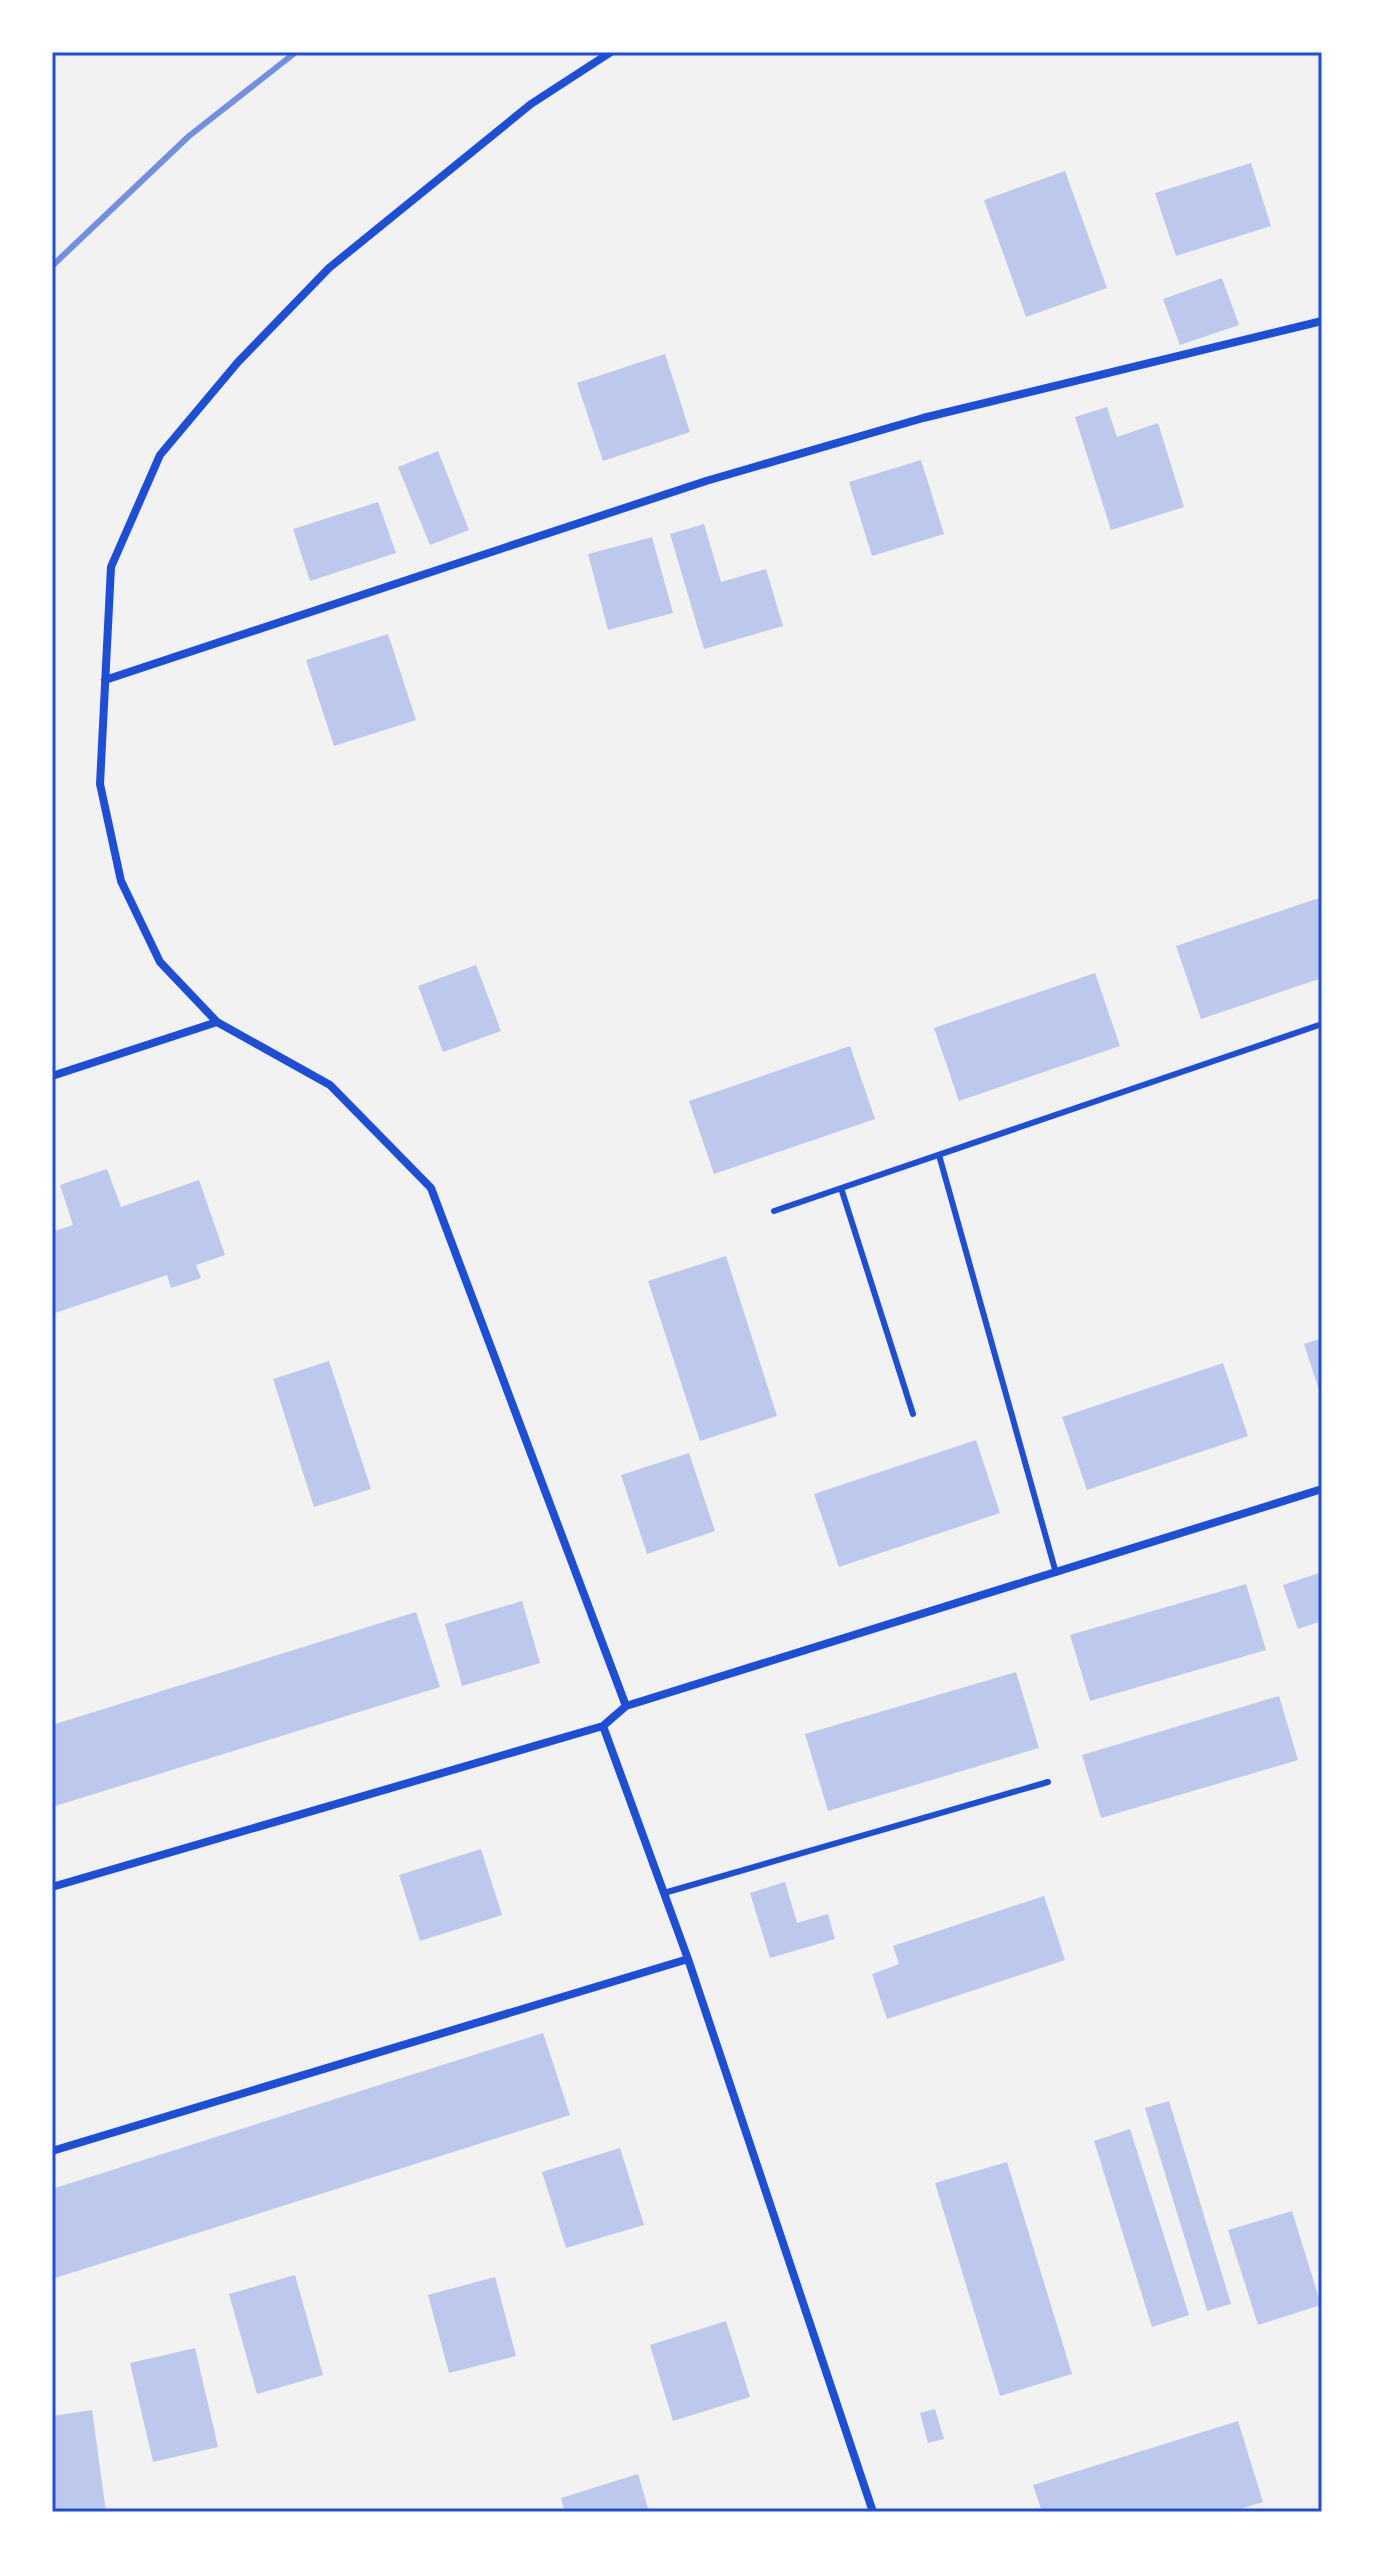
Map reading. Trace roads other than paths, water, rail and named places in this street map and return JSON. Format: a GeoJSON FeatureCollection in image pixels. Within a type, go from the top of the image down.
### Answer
{"type":"FeatureCollection","features":[{"type":"Feature","properties":{"kind":"street"},"geometry":{"type":"LineString","coordinates":[[611,52],[531,104],[329,268],[238,362],[160,455],[111,567],[100,784],[121,881],[160,962],[217,1022],[330,1085],[431,1188],[626,1706]]}},
{"type":"Feature","properties":{"kind":"street"},"geometry":{"type":"LineString","coordinates":[[105,680],[706,481],[923,418],[1322,321]]}},
{"type":"Feature","properties":{"kind":"street"},"geometry":{"type":"LineString","coordinates":[[52,1076],[217,1022]]}},
{"type":"Feature","properties":{"kind":"street"},"geometry":{"type":"LineString","coordinates":[[52,1887],[603,1726],[626,1706],[1322,1489]]}},
{"type":"Feature","properties":{"kind":"street"},"geometry":{"type":"LineString","coordinates":[[603,1726],[688,1959],[873,2512]]}},
{"type":"Feature","properties":{"kind":"street"},"geometry":{"type":"LineString","coordinates":[[52,2151],[688,1959]]}},
{"type":"Feature","properties":{"kind":"lane"},"geometry":{"type":"LineString","coordinates":[[774,1211],[1322,1024]]}},
{"type":"Feature","properties":{"kind":"lane"},"geometry":{"type":"LineString","coordinates":[[939,1155],[1056,1573]]}},
{"type":"Feature","properties":{"kind":"lane"},"geometry":{"type":"LineString","coordinates":[[841,1188],[913,1414]]}},
{"type":"Feature","properties":{"kind":"lane"},"geometry":{"type":"LineString","coordinates":[[664,1893],[1048,1782]]}},
{"type":"Feature","properties":{"kind":"railway"},"geometry":{"type":"LineString","coordinates":[[52,266],[189,136],[296,52]]}}]}
